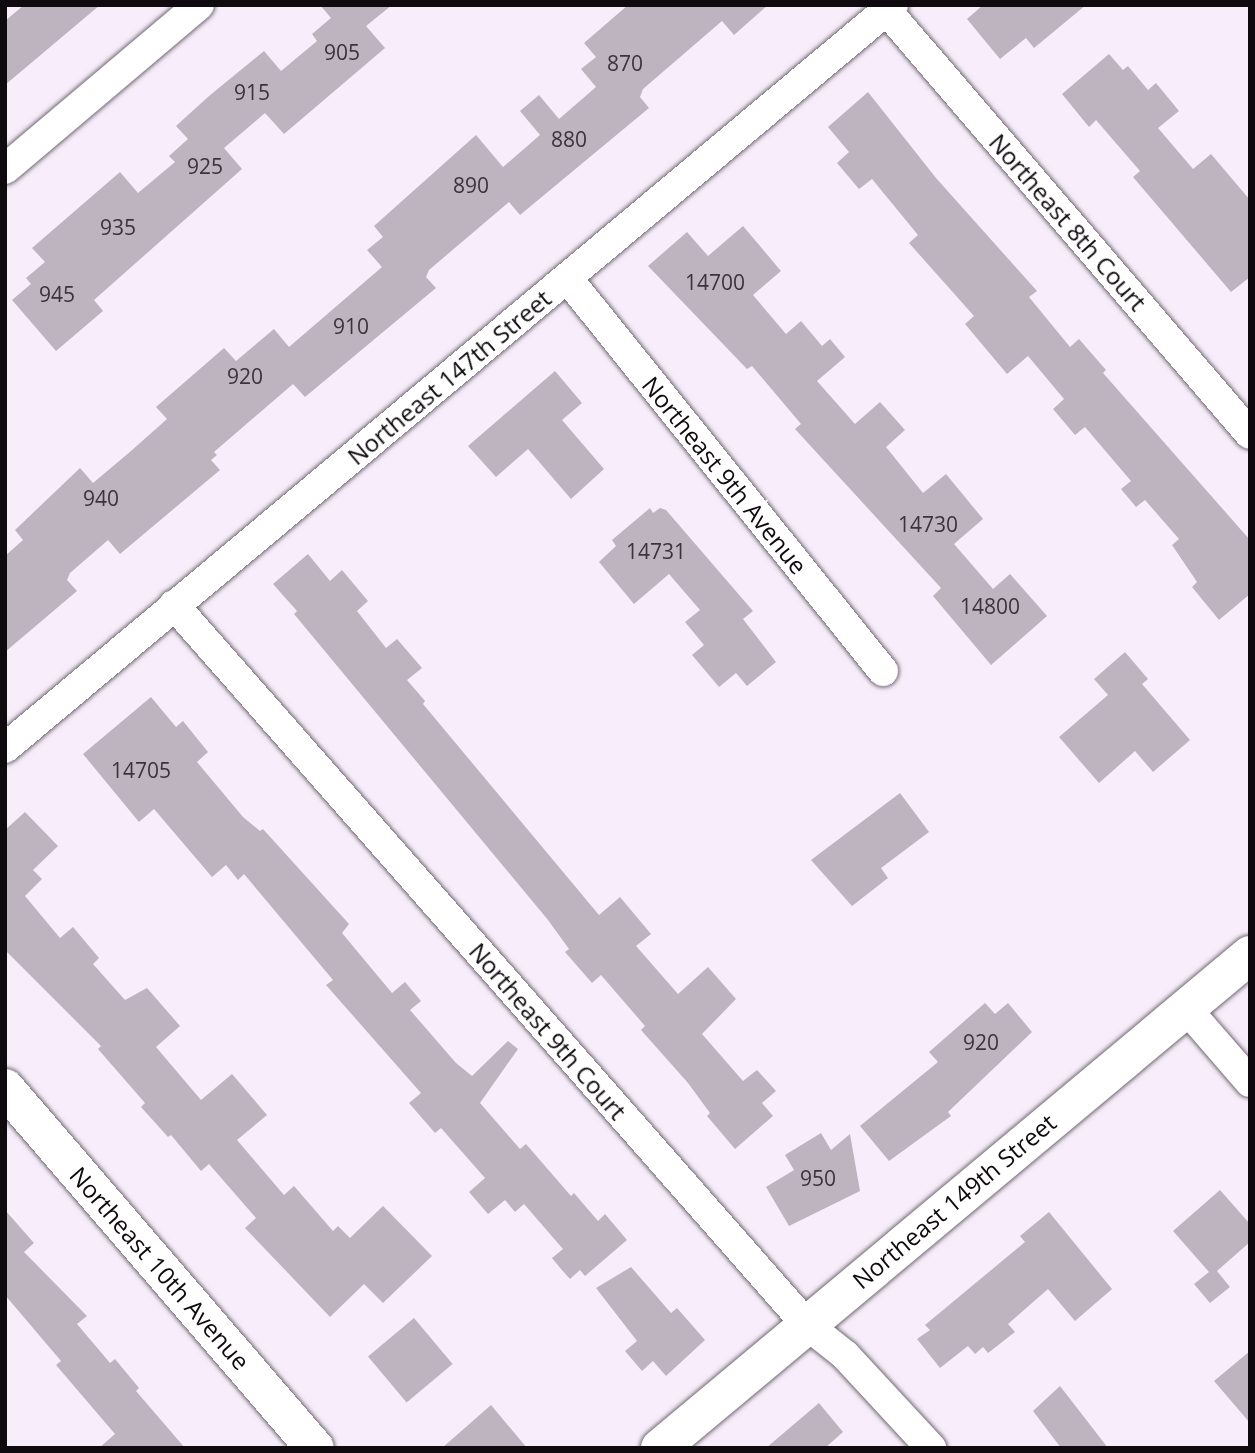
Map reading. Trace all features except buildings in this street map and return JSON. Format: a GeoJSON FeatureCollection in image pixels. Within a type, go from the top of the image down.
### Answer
{"type":"FeatureCollection","features":[{"type":"Feature","properties":{"kind":"street"},"geometry":{"type":"LineString","coordinates":[[5,169],[200,5]]}},
{"type":"Feature","properties":{"kind":"street","name":"Northeast 147th Street"},"geometry":{"type":"LineString","coordinates":[[5,748],[890,8]]}},
{"type":"Feature","properties":{"kind":"street","name":"Northeast 8th Court"},"geometry":{"type":"LineString","coordinates":[[890,8],[1250,434]]}},
{"type":"Feature","properties":{"kind":"street","name":"Northeast 9th Avenue"},"geometry":{"type":"LineString","coordinates":[[568,279],[883,671]]}},
{"type":"Feature","properties":{"kind":"street","name":"Northeast 9th Court"},"geometry":{"type":"LineString","coordinates":[[174,605],[806,1324],[845,1355],[931,1448]]}},
{"type":"Feature","properties":{"kind":"street","name":"Northeast 149th Street"},"geometry":{"type":"LineString","coordinates":[[660,1448],[1250,955]]}},
{"type":"Feature","properties":{"kind":"street"},"geometry":{"type":"LineString","coordinates":[[1185,1007],[1250,1082]]}},
{"type":"Feature","properties":{"kind":"street","name":"Northeast 10th Avenue"},"geometry":{"type":"LineString","coordinates":[[5,1088],[315,1448]]}}]}
